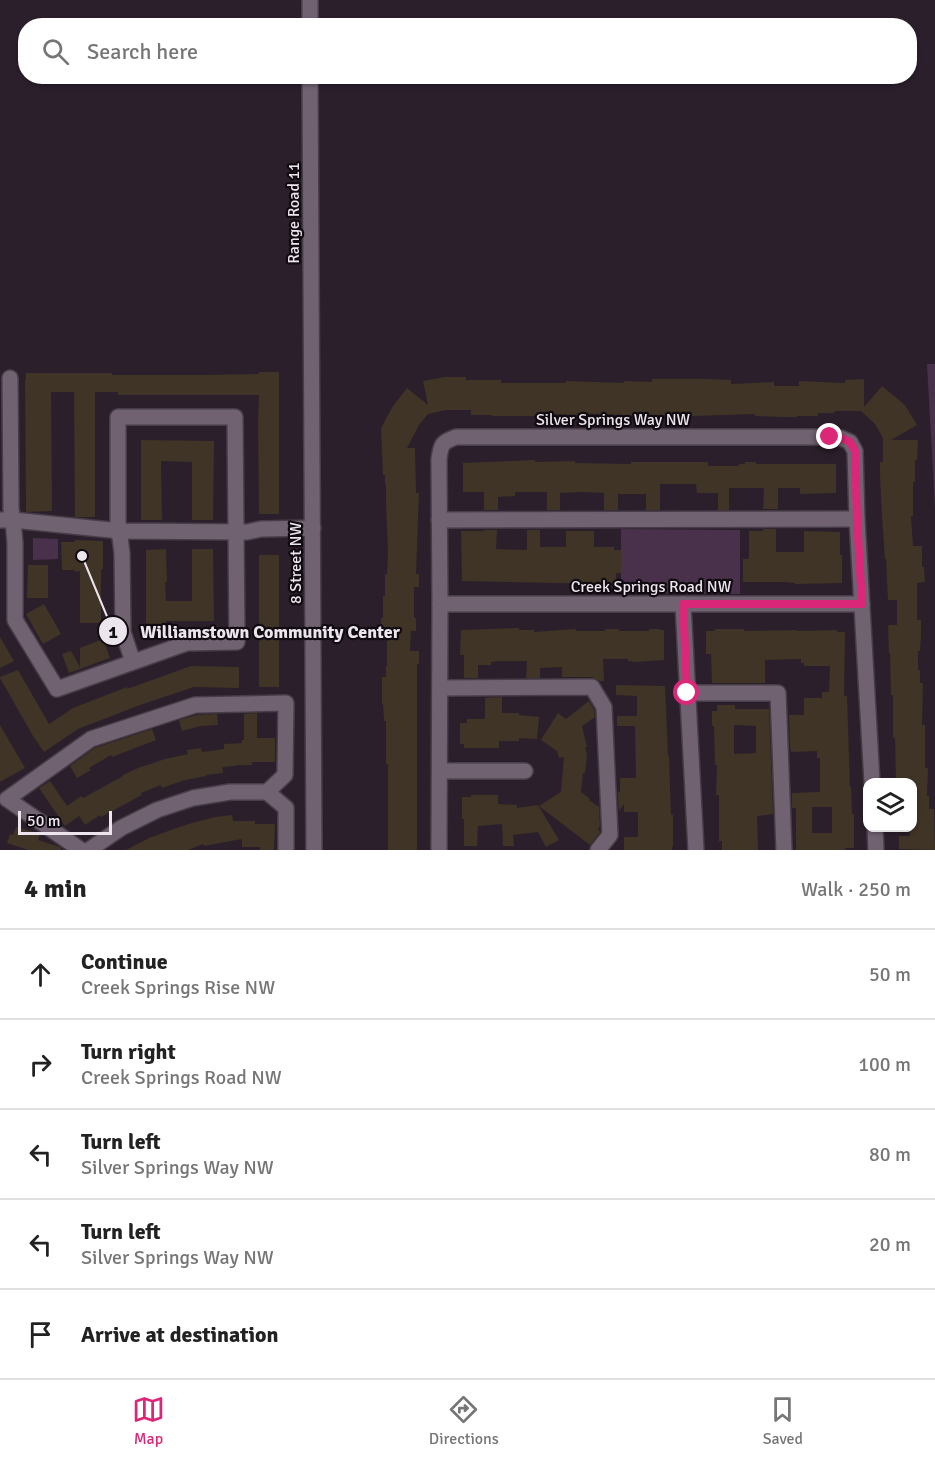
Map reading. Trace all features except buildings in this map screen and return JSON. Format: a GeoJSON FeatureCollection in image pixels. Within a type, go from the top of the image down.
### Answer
{"type":"FeatureCollection","features":[{"type":"Feature","properties":{"kind":"street"},"geometry":{"type":"LineString","coordinates":[[310,0],[310,18]]}},
{"type":"Feature","properties":{"kind":"street","name":"Range Road 11"},"geometry":{"type":"LineString","coordinates":[[310,84],[312,349]]}},
{"type":"Feature","properties":{"kind":"street","name":"8 Street NW"},"geometry":{"type":"LineString","coordinates":[[312,349],[314,850]]}},
{"type":"Feature","properties":{"kind":"street"},"geometry":{"type":"LineString","coordinates":[[10,378],[5,413],[11,509],[7,520],[15,543],[15,620],[57,689],[187,643],[237,642],[242,532],[235,417],[118,417],[118,522],[122,553],[123,632],[133,662]]}},
{"type":"Feature","properties":{"kind":"street","name":"Silver Springs Way NW"},"geometry":{"type":"LineString","coordinates":[[439,850],[438,459],[445,441],[456,437],[830,437],[850,442],[855,451],[872,778]]}},
{"type":"Feature","properties":{"kind":"street"},"geometry":{"type":"LineString","coordinates":[[439,520],[857,519]]}},
{"type":"Feature","properties":{"kind":"street"},"geometry":{"type":"LineString","coordinates":[[7,520],[120,531],[242,532],[261,536],[313,533]]}},
{"type":"Feature","properties":{"kind":"street","name":"Creek Springs Road NW"},"geometry":{"type":"LineString","coordinates":[[440,604],[862,604]]}},
{"type":"Feature","properties":{"kind":"street"},"geometry":{"type":"LineString","coordinates":[[683,604],[696,850]]}},
{"type":"Feature","properties":{"kind":"street"},"geometry":{"type":"LineString","coordinates":[[440,688],[592,687],[604,707],[610,835],[598,850]]}},
{"type":"Feature","properties":{"kind":"street"},"geometry":{"type":"LineString","coordinates":[[687,693],[778,693],[784,850]]}},
{"type":"Feature","properties":{"kind":"street"},"geometry":{"type":"LineString","coordinates":[[81,850],[3,797],[91,739],[195,705],[286,703],[285,775],[267,792]]}},
{"type":"Feature","properties":{"kind":"street"},"geometry":{"type":"LineString","coordinates":[[440,771],[525,771]]}},
{"type":"Feature","properties":{"kind":"street"},"geometry":{"type":"LineString","coordinates":[[88,850],[121,828],[157,810],[193,798],[230,792],[267,792],[286,808],[286,850]]}},
{"type":"Feature","properties":{"kind":"street"},"geometry":{"type":"LineString","coordinates":[[875,832],[876,850]]}},
{"type":"Feature","properties":{"kind":"shaded area"},"geometry":{"type":"Polygon","coordinates":[[[927,364],[935,364],[935,508],[927,364]]]}},
{"type":"Feature","properties":{"kind":"shaded area"},"geometry":{"type":"Polygon","coordinates":[[[621,529],[740,530],[740,594],[621,593],[621,529]]]}},
{"type":"Feature","properties":{"kind":"shaded area"},"geometry":{"type":"Polygon","coordinates":[[[33,538],[58,539],[58,559],[33,560],[33,538]]]}},
{"type":"Feature","properties":{"kind":"place","name":"Williamstown Community Center"},"geometry":{"type":"Point","coordinates":[82,556]}},
{"type":"Feature","properties":{"kind":"route"},"geometry":{"type":"LineString","coordinates":[[687,693],[683,604],[862,604],[855,451],[850,442],[830,437]]}}]}
